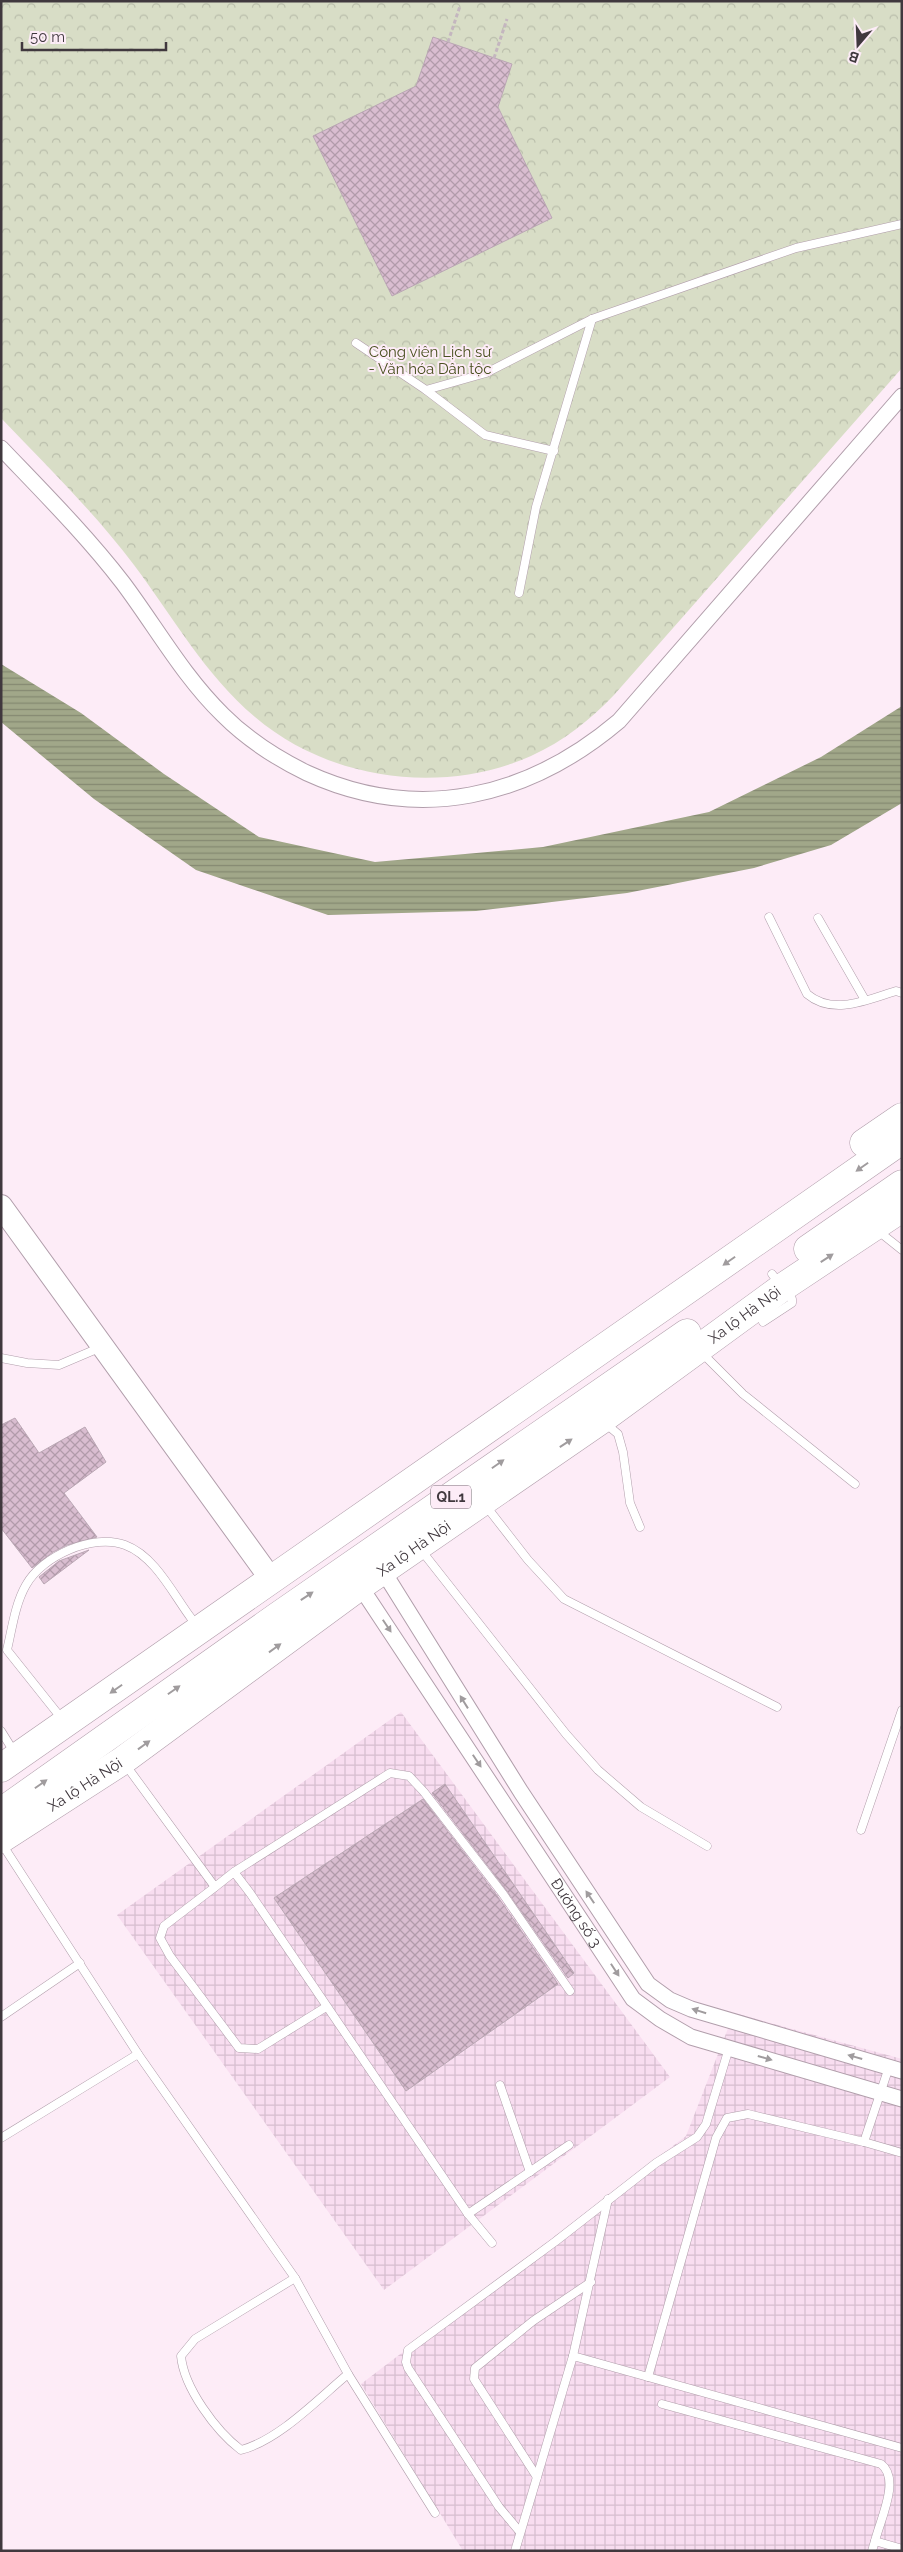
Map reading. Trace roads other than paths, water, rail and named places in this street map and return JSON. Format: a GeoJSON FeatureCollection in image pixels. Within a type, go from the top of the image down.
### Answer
{"type":"FeatureCollection","features":[{"type":"Feature","properties":{"kind":"highway","name":"QL.1"},"geometry":{"type":"LineString","coordinates":[[4,1750],[58,1729],[170,1650],[267,1574],[902,1117]]}},
{"type":"Feature","properties":{"kind":"highway","name":"QL.1"},"geometry":{"type":"LineString","coordinates":[[170,1650],[179,1628],[191,1618],[267,1574],[902,1140]]}},
{"type":"Feature","properties":{"kind":"highway","name":"Xa lộ Hà Nội"},"geometry":{"type":"LineString","coordinates":[[1,1841],[114,1750],[376,1561],[598,1409],[691,1341],[866,1221],[902,1184]]}},
{"type":"Feature","properties":{"kind":"highway","name":"Xa lộ Hà Nội"},"geometry":{"type":"LineString","coordinates":[[866,1221],[902,1208]]}},
{"type":"Feature","properties":{"kind":"highway","name":"Xa lộ Hà Nội"},"geometry":{"type":"LineString","coordinates":[[1,1812],[114,1750]]}},
{"type":"Feature","properties":{"kind":"street"},"geometry":{"type":"LineString","coordinates":[[1,448],[94,548],[204,696],[245,735],[293,766],[335,784],[370,794],[425,800],[482,793],[537,775],[580,752],[619,721],[902,396]]}},
{"type":"Feature","properties":{"kind":"street"},"geometry":{"type":"LineString","coordinates":[[1,1206],[101,1347],[267,1574]]}},
{"type":"Feature","properties":{"kind":"street","name":"Đường số 3"},"geometry":{"type":"LineString","coordinates":[[376,1561],[520,1792],[648,1984],[670,2000],[691,2009],[895,2069]]}},
{"type":"Feature","properties":{"kind":"street","name":"Đường số 3"},"geometry":{"type":"LineString","coordinates":[[354,1577],[633,1999],[660,2019],[691,2037],[902,2099]]}},
{"type":"Feature","properties":{"kind":"street"},"geometry":{"type":"LineString","coordinates":[[660,2019],[670,2000]]}},
{"type":"Feature","properties":{"kind":"lane"},"geometry":{"type":"LineString","coordinates":[[426,390],[486,373],[592,319],[796,248],[902,224]]}},
{"type":"Feature","properties":{"kind":"lane"},"geometry":{"type":"LineString","coordinates":[[519,594],[536,507],[592,319]]}},
{"type":"Feature","properties":{"kind":"lane"},"geometry":{"type":"LineString","coordinates":[[356,343],[426,390],[485,435],[554,451]]}},
{"type":"Feature","properties":{"kind":"lane"},"geometry":{"type":"LineString","coordinates":[[770,917],[807,994],[816,1002],[828,1006],[865,1000],[896,991],[902,993]]}},
{"type":"Feature","properties":{"kind":"lane"},"geometry":{"type":"LineString","coordinates":[[818,918],[865,1000]]}},
{"type":"Feature","properties":{"kind":"lane"},"geometry":{"type":"LineString","coordinates":[[866,1221],[902,1250]]}},
{"type":"Feature","properties":{"kind":"lane"},"geometry":{"type":"LineString","coordinates":[[764,1322],[792,1303],[792,1299],[777,1281]]}},
{"type":"Feature","properties":{"kind":"lane"},"geometry":{"type":"LineString","coordinates":[[691,1341],[743,1394],[855,1484]]}},
{"type":"Feature","properties":{"kind":"lane"},"geometry":{"type":"LineString","coordinates":[[1,1358],[27,1363],[59,1365],[101,1347]]}},
{"type":"Feature","properties":{"kind":"lane"},"geometry":{"type":"LineString","coordinates":[[598,1409],[618,1434],[623,1452],[630,1503],[640,1527]]}},
{"type":"Feature","properties":{"kind":"lane"},"geometry":{"type":"LineString","coordinates":[[476,1492],[528,1560],[564,1599],[777,1707]]}},
{"type":"Feature","properties":{"kind":"lane"},"geometry":{"type":"LineString","coordinates":[[410,1537],[566,1734],[598,1770],[641,1807],[707,1846]]}},
{"type":"Feature","properties":{"kind":"lane"},"geometry":{"type":"LineString","coordinates":[[7,1650],[19,1603],[26,1585],[36,1571],[85,1542],[126,1545],[142,1556],[154,1567],[191,1618]]}},
{"type":"Feature","properties":{"kind":"lane"},"geometry":{"type":"LineString","coordinates":[[1,1642],[58,1729]]}},
{"type":"Feature","properties":{"kind":"lane"},"geometry":{"type":"LineString","coordinates":[[861,1830],[902,1710]]}},
{"type":"Feature","properties":{"kind":"lane"},"geometry":{"type":"LineString","coordinates":[[114,1750],[215,1886]]}},
{"type":"Feature","properties":{"kind":"lane"},"geometry":{"type":"LineString","coordinates":[[326,2007],[258,2050],[239,2048],[170,1956],[160,1938],[164,1926],[234,1872],[390,1773],[409,1776],[424,1792],[503,1894],[570,1991]]}},
{"type":"Feature","properties":{"kind":"lane"},"geometry":{"type":"LineString","coordinates":[[1,1841],[138,2054],[295,2278],[348,2374],[435,2513]]}},
{"type":"Feature","properties":{"kind":"lane"},"geometry":{"type":"LineString","coordinates":[[234,1872],[468,2214],[492,2243]]}},
{"type":"Feature","properties":{"kind":"lane"},"geometry":{"type":"LineString","coordinates":[[1,2017],[80,1963]]}},
{"type":"Feature","properties":{"kind":"lane"},"geometry":{"type":"LineString","coordinates":[[520,2532],[499,2507],[408,2368],[406,2356],[408,2350],[556,2241],[656,2163],[702,2132],[729,2048]]}},
{"type":"Feature","properties":{"kind":"lane"},"geometry":{"type":"LineString","coordinates":[[1,2138],[138,2054]]}},
{"type":"Feature","properties":{"kind":"lane"},"geometry":{"type":"LineString","coordinates":[[864,2142],[880,2092],[895,2069]]}},
{"type":"Feature","properties":{"kind":"lane"},"geometry":{"type":"LineString","coordinates":[[500,2085],[530,2172]]}},
{"type":"Feature","properties":{"kind":"lane"},"geometry":{"type":"LineString","coordinates":[[648,2376],[716,2138],[727,2118],[748,2114],[902,2153]]}},
{"type":"Feature","properties":{"kind":"lane"},"geometry":{"type":"LineString","coordinates":[[468,2214],[569,2145]]}},
{"type":"Feature","properties":{"kind":"lane"},"geometry":{"type":"LineString","coordinates":[[515,2551],[573,2356],[608,2199]]}},
{"type":"Feature","properties":{"kind":"lane"},"geometry":{"type":"LineString","coordinates":[[295,2278],[218,2323],[191,2345],[182,2356],[182,2371],[198,2400],[229,2441],[241,2450],[255,2446],[281,2429],[348,2374]]}},
{"type":"Feature","properties":{"kind":"lane"},"geometry":{"type":"LineString","coordinates":[[537,2476],[474,2379],[475,2368],[533,2321],[591,2282]]}},
{"type":"Feature","properties":{"kind":"lane"},"geometry":{"type":"LineString","coordinates":[[573,2356],[902,2448]]}},
{"type":"Feature","properties":{"kind":"lane"},"geometry":{"type":"LineString","coordinates":[[662,2404],[880,2464],[888,2469],[890,2477],[887,2502],[872,2551]]}},
{"type":"Feature","properties":{"kind":"lane"},"geometry":{"type":"LineString","coordinates":[[875,2541],[902,2549]]}},
{"type":"Feature","properties":{"kind":"park label","name":"Công viên Lịch sử - Văn hóa Dân tộc"},"geometry":{"type":"Point","coordinates":[430,360]}}]}
